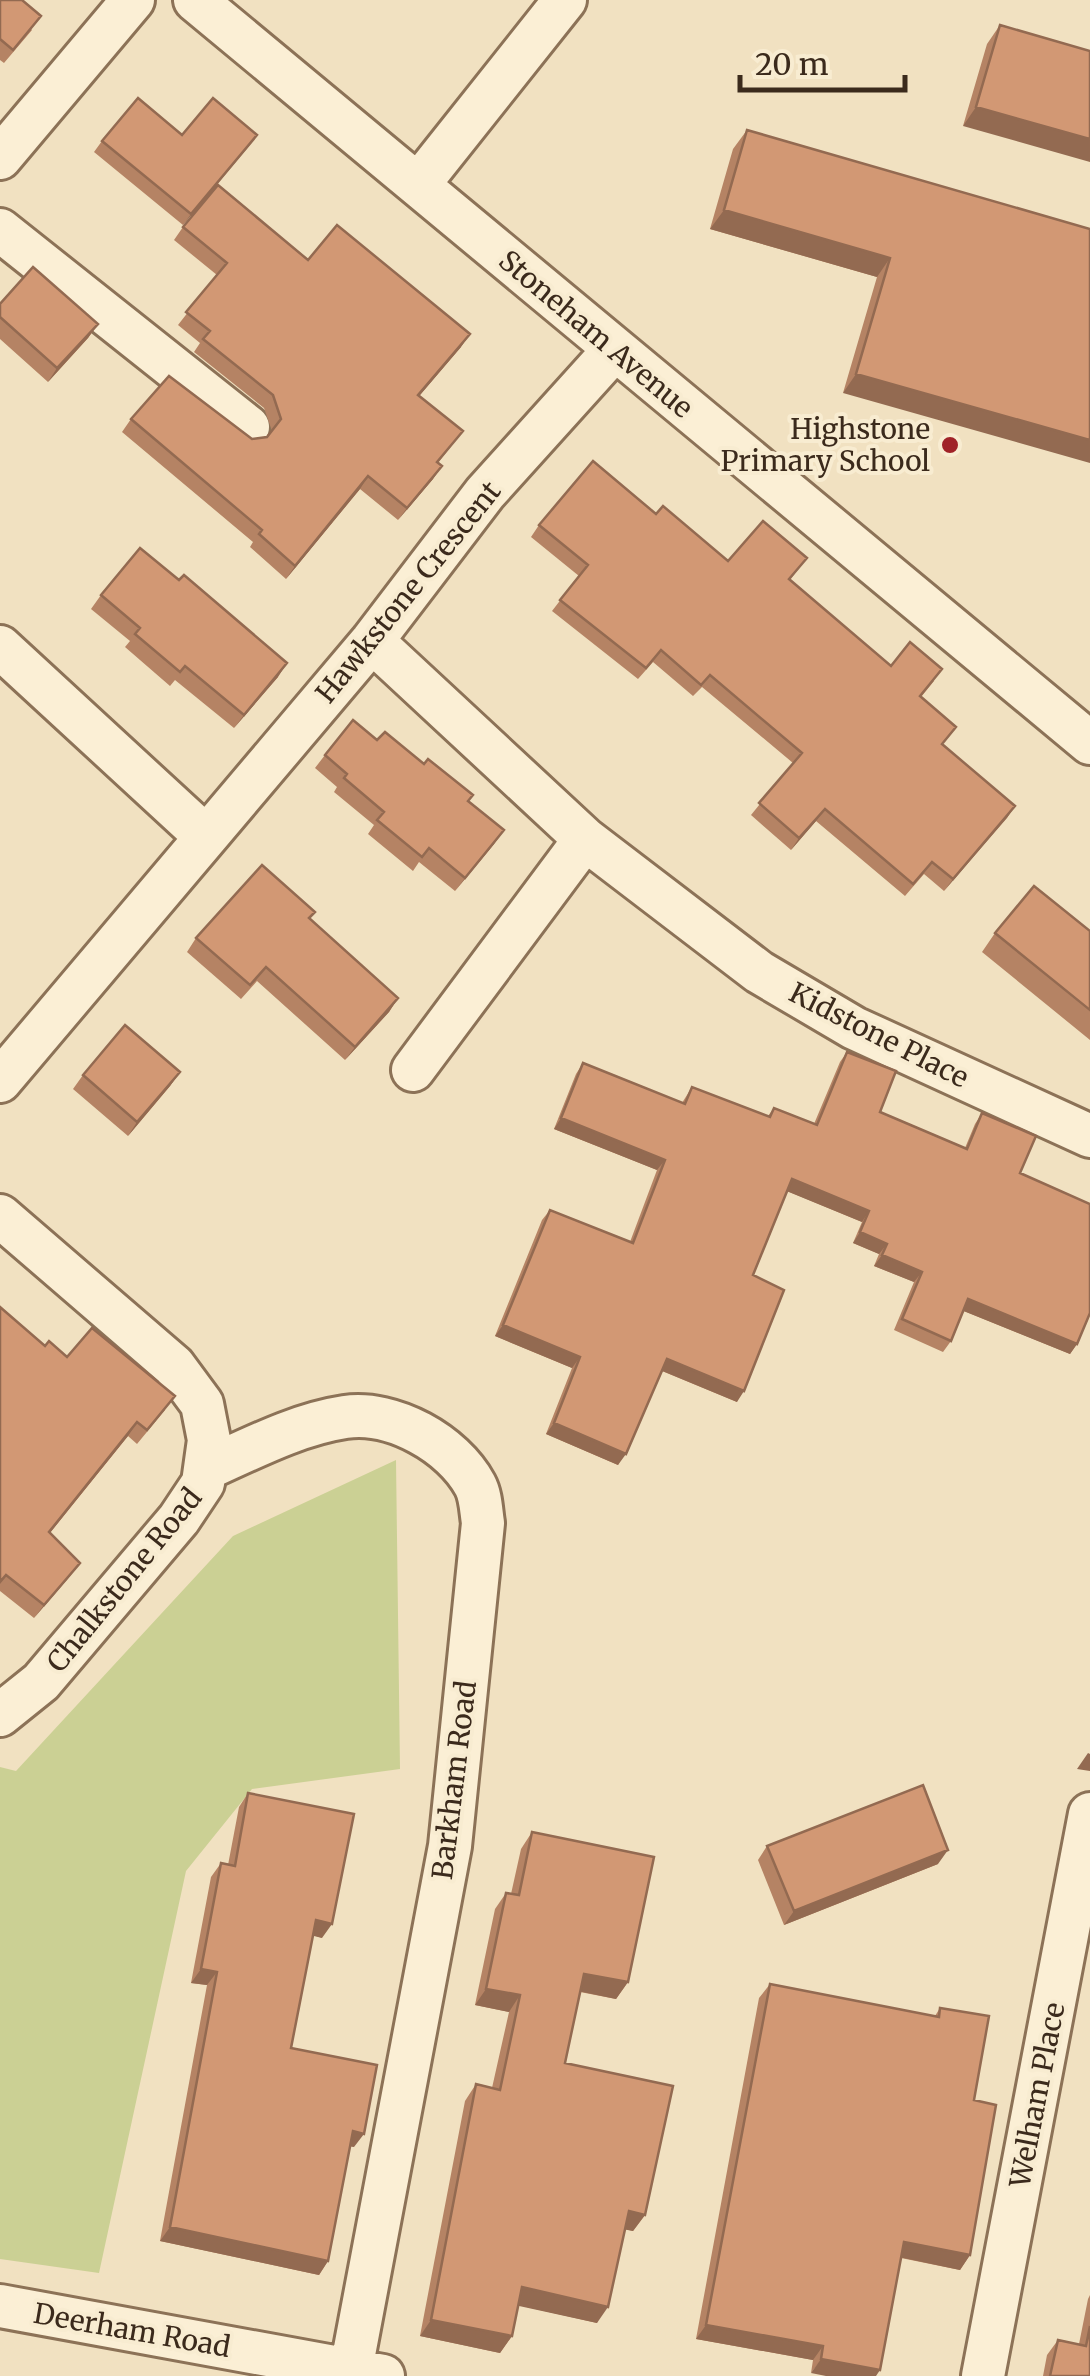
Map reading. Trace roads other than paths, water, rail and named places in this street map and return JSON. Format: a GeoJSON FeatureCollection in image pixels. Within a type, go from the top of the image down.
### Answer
{"type":"FeatureCollection","features":[{"type":"Feature","properties":{"kind":"street"},"geometry":{"type":"LineString","coordinates":[[0,158],[134,0]]}},
{"type":"Feature","properties":{"kind":"street","name":"Stoneham Avenue"},"geometry":{"type":"LineString","coordinates":[[195,0],[1090,744]]}},
{"type":"Feature","properties":{"kind":"street"},"geometry":{"type":"LineString","coordinates":[[418,185],[564,0]]}},
{"type":"Feature","properties":{"kind":"street"},"geometry":{"type":"LineString","coordinates":[[0,230],[248,427]]}},
{"type":"Feature","properties":{"kind":"street","name":"Hawkstone Crescent"},"geometry":{"type":"LineString","coordinates":[[0,1080],[372,642],[485,493],[614,350]]}},
{"type":"Feature","properties":{"kind":"street","name":"Kidstone Place"},"geometry":{"type":"LineString","coordinates":[[372,642],[585,839],[707,934],[818,1010],[1090,1136]]}},
{"type":"Feature","properties":{"kind":"street"},"geometry":{"type":"LineString","coordinates":[[0,647],[204,836]]}},
{"type":"Feature","properties":{"kind":"street"},"geometry":{"type":"LineString","coordinates":[[414,1070],[585,839]]}},
{"type":"Feature","properties":{"kind":"street","name":"Chalkstone Road"},"geometry":{"type":"LineString","coordinates":[[0,1216],[152,1344],[192,1386],[208,1421],[208,1468],[179,1519],[42,1682],[0,1714]]}},
{"type":"Feature","properties":{"kind":"street","name":"Barkham Road"},"geometry":{"type":"LineString","coordinates":[[208,1468],[268,1441],[349,1416],[407,1428],[436,1443],[458,1460],[478,1489],[483,1523],[450,1846],[367,2373]]}},
{"type":"Feature","properties":{"kind":"street","name":"Welham Place"},"geometry":{"type":"LineString","coordinates":[[983,2376],[1090,1814]]}},
{"type":"Feature","properties":{"kind":"street","name":"Deerham Road"},"geometry":{"type":"LineString","coordinates":[[0,2306],[367,2373]]}},
{"type":"Feature","properties":{"kind":"place","name":"Highstone Primary School"},"geometry":{"type":"Point","coordinates":[950,445]}}]}
